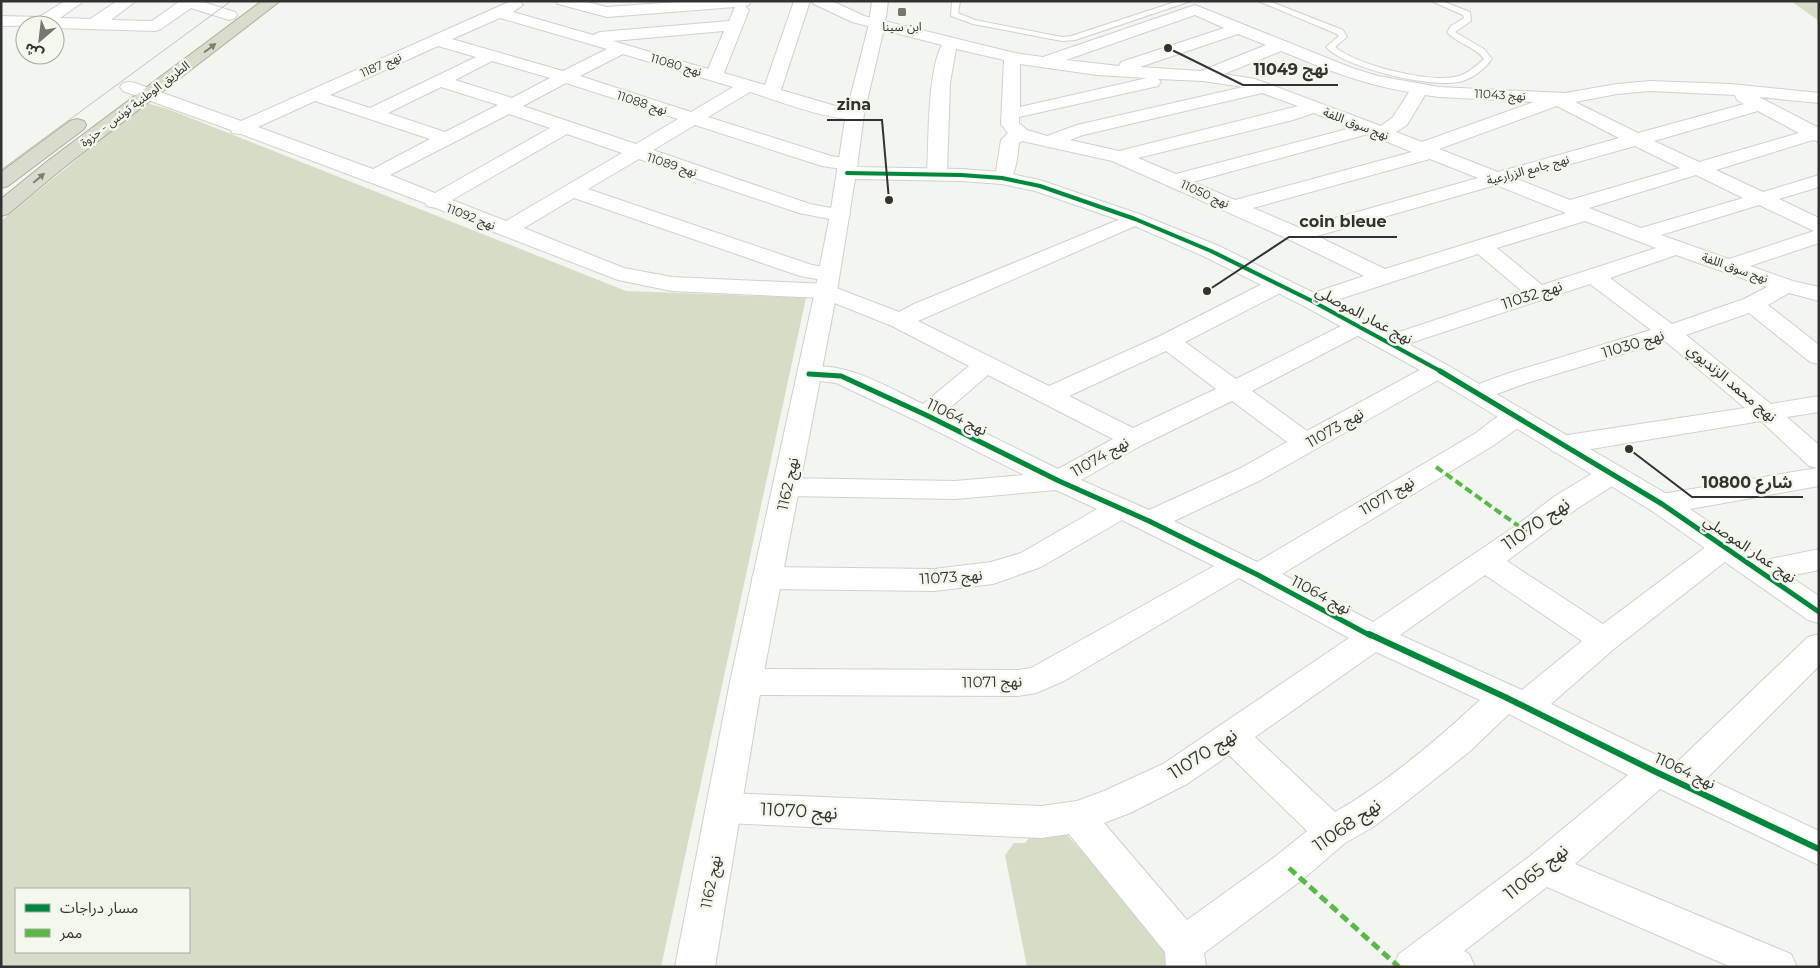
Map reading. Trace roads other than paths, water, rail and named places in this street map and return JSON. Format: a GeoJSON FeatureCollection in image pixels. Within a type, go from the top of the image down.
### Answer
{"type":"FeatureCollection","features":[{"type":"Feature","properties":{"kind":"highway","name":"الطريق الوطنية تونس - حزوة"},"geometry":{"type":"LineString","coordinates":[[159,65],[249,1]]}},
{"type":"Feature","properties":{"kind":"highway","name":"الطريق الوطنية تونس - حزوة"},"geometry":{"type":"LineString","coordinates":[[1,210],[56,164],[134,89],[272,1]]}},
{"type":"Feature","properties":{"kind":"highway","name":"الطريق الوطنية تونس - حزوة"},"geometry":{"type":"LineString","coordinates":[[1,182],[88,116]]}},
{"type":"Feature","properties":{"kind":"street"},"geometry":{"type":"LineString","coordinates":[[53,15],[76,1]]}},
{"type":"Feature","properties":{"kind":"street"},"geometry":{"type":"LineString","coordinates":[[92,25],[128,1]]}},
{"type":"Feature","properties":{"kind":"street","name":"نهج 1187"},"geometry":{"type":"LineString","coordinates":[[239,129],[524,1]]}},
{"type":"Feature","properties":{"kind":"street"},"geometry":{"type":"LineString","coordinates":[[564,1],[607,12],[744,2],[714,76]]}},
{"type":"Feature","properties":{"kind":"street"},"geometry":{"type":"LineString","coordinates":[[772,92],[802,1]]}},
{"type":"Feature","properties":{"kind":"street"},"geometry":{"type":"LineString","coordinates":[[820,1],[858,19],[878,13]]}},
{"type":"Feature","properties":{"kind":"street"},"geometry":{"type":"LineString","coordinates":[[65,23],[155,26],[190,2],[229,15]]}},
{"type":"Feature","properties":{"kind":"street"},"geometry":{"type":"LineString","coordinates":[[1,14],[15,5]]}},
{"type":"Feature","properties":{"kind":"street"},"geometry":{"type":"LineString","coordinates":[[1044,63],[1049,59],[1191,6]]}},
{"type":"Feature","properties":{"kind":"street","name":"نهج 11043"},"geometry":{"type":"LineString","coordinates":[[1191,6],[1346,72],[1439,92],[1562,99],[1641,87],[1731,89],[1819,98]]}},
{"type":"Feature","properties":{"kind":"street","name":"نهج 11080"},"geometry":{"type":"LineString","coordinates":[[498,12],[837,112],[855,114]]}},
{"type":"Feature","properties":{"kind":"street","name":"نهج سوق اللفة"},"geometry":{"type":"LineString","coordinates":[[878,13],[952,44],[1015,58],[1122,72],[1203,76],[1263,88],[1675,248],[1786,286],[1819,294]]}},
{"type":"Feature","properties":{"kind":"street","name":"نهج 1162"},"geometry":{"type":"LineString","coordinates":[[695,967],[725,808],[746,682],[787,487],[840,215],[855,114],[878,13]]}},
{"type":"Feature","properties":{"kind":"street"},"geometry":{"type":"LineString","coordinates":[[1,21],[15,21]]}},
{"type":"Feature","properties":{"kind":"street"},"geometry":{"type":"LineString","coordinates":[[585,38],[735,25]]}},
{"type":"Feature","properties":{"kind":"street"},"geometry":{"type":"LineString","coordinates":[[1122,72],[1127,65],[1239,28]]}},
{"type":"Feature","properties":{"kind":"street","name":"نهج 11088"},"geometry":{"type":"LineString","coordinates":[[437,40],[567,78],[847,168]]}},
{"type":"Feature","properties":{"kind":"street"},"geometry":{"type":"LineString","coordinates":[[937,174],[943,70],[947,47],[952,44]]}},
{"type":"Feature","properties":{"kind":"street"},"geometry":{"type":"LineString","coordinates":[[1203,76],[1281,45]]}},
{"type":"Feature","properties":{"kind":"street"},"geometry":{"type":"LineString","coordinates":[[374,176],[620,49]]}},
{"type":"Feature","properties":{"kind":"street"},"geometry":{"type":"LineString","coordinates":[[372,114],[490,56]]}},
{"type":"Feature","properties":{"kind":"street"},"geometry":{"type":"LineString","coordinates":[[1002,178],[1006,171],[1010,140],[1020,134],[1010,124],[1012,61],[1015,58]]}},
{"type":"Feature","properties":{"kind":"street"},"geometry":{"type":"LineString","coordinates":[[1010,112],[1025,112],[1043,108],[1169,79],[1178,74]]}},
{"type":"Feature","properties":{"kind":"street","name":"نهج 11089"},"geometry":{"type":"LineString","coordinates":[[440,81],[511,106],[564,128],[806,209],[840,215]]}},
{"type":"Feature","properties":{"kind":"street"},"geometry":{"type":"LineString","coordinates":[[506,230],[747,86]]}},
{"type":"Feature","properties":{"kind":"street"},"geometry":{"type":"LineString","coordinates":[[1046,142],[1077,131],[1263,88]]}},
{"type":"Feature","properties":{"kind":"street","name":"نهج 11092"},"geometry":{"type":"LineString","coordinates":[[134,89],[239,129],[374,176],[434,202],[618,274],[648,280],[714,287],[827,282]]}},
{"type":"Feature","properties":{"kind":"street"},"geometry":{"type":"LineString","coordinates":[[1174,181],[1374,131],[1400,121],[1420,89]]}},
{"type":"Feature","properties":{"kind":"street"},"geometry":{"type":"LineString","coordinates":[[1731,89],[1816,135]]}},
{"type":"Feature","properties":{"kind":"street"},"geometry":{"type":"LineString","coordinates":[[312,95],[445,138]]}},
{"type":"Feature","properties":{"kind":"street"},"geometry":{"type":"LineString","coordinates":[[1232,206],[1426,151],[1562,99],[1600,122],[1819,226]]}},
{"type":"Feature","properties":{"kind":"street","name":"نهج جامع الزرارعية"},"geometry":{"type":"LineString","coordinates":[[1298,235],[1759,104]]}},
{"type":"Feature","properties":{"kind":"street"},"geometry":{"type":"LineString","coordinates":[[1120,157],[1314,108]]}},
{"type":"Feature","properties":{"kind":"street"},"geometry":{"type":"LineString","coordinates":[[434,202],[564,128]]}},
{"type":"Feature","properties":{"kind":"street","name":"نهج 11050"},"geometry":{"type":"LineString","coordinates":[[1020,134],[1046,142],[1120,157],[1298,235],[1382,276]]}},
{"type":"Feature","properties":{"kind":"street"},"geometry":{"type":"LineString","coordinates":[[1312,301],[1382,276],[1481,246],[1576,210],[1700,168],[1816,135]]}},
{"type":"Feature","properties":{"kind":"street","name":"نهج عمار الموصلي"},"geometry":{"type":"LineString","coordinates":[[847,168],[1002,178],[1040,186],[1135,218],[1211,251],[1359,326],[1477,393],[1610,475],[1662,504],[1819,612]]}},
{"type":"Feature","properties":{"kind":"street"},"geometry":{"type":"LineString","coordinates":[[1640,235],[1819,181]]}},
{"type":"Feature","properties":{"kind":"street"},"geometry":{"type":"LineString","coordinates":[[574,191],[808,271],[900,321],[1133,439]]}},
{"type":"Feature","properties":{"kind":"street"},"geometry":{"type":"LineString","coordinates":[[900,321],[922,309],[1135,218]]}},
{"type":"Feature","properties":{"kind":"street"},"geometry":{"type":"LineString","coordinates":[[1729,266],[1819,236]]}},
{"type":"Feature","properties":{"kind":"street"},"geometry":{"type":"LineString","coordinates":[[1481,246],[1538,292]]}},
{"type":"Feature","properties":{"kind":"street","name":"نهج 11032"},"geometry":{"type":"LineString","coordinates":[[1389,343],[1538,292],[1638,262],[1675,248]]}},
{"type":"Feature","properties":{"kind":"street","name":"نهج محمد الزنديوي"},"geometry":{"type":"LineString","coordinates":[[1593,276],[1671,332],[1766,411],[1819,460]]}},
{"type":"Feature","properties":{"kind":"street"},"geometry":{"type":"LineString","coordinates":[[1048,396],[1168,340],[1278,284]]}},
{"type":"Feature","properties":{"kind":"street","name":"نهج 11030"},"geometry":{"type":"LineString","coordinates":[[1477,393],[1518,378],[1671,332],[1752,304],[1786,286]]}},
{"type":"Feature","properties":{"kind":"street"},"geometry":{"type":"LineString","coordinates":[[1752,304],[1819,357]]}},
{"type":"Feature","properties":{"kind":"street","name":"نهج 11074"},"geometry":{"type":"LineString","coordinates":[[787,487],[955,490],[1059,481],[1133,439],[1303,356],[1359,326]]}},
{"type":"Feature","properties":{"kind":"street"},"geometry":{"type":"LineString","coordinates":[[1168,340],[1307,444]]}},
{"type":"Feature","properties":{"kind":"street"},"geometry":{"type":"LineString","coordinates":[[926,415],[986,364]]}},
{"type":"Feature","properties":{"kind":"street","name":"نهج 11073"},"geometry":{"type":"LineString","coordinates":[[1149,521],[1251,474],[1438,370]]}},
{"type":"Feature","properties":{"kind":"street","name":"نهج 11064"},"geometry":{"type":"LineString","coordinates":[[809,374],[841,376],[926,415],[1059,481],[1149,521],[1374,637],[1515,702],[1819,849]]}},
{"type":"Feature","properties":{"kind":"street"},"geometry":{"type":"LineString","coordinates":[[1561,444],[1819,404]]}},
{"type":"Feature","properties":{"kind":"street","name":"نهج 11071"},"geometry":{"type":"LineString","coordinates":[[746,682],[1018,683],[1036,680],[1248,571],[1485,439],[1516,417]]}},
{"type":"Feature","properties":{"kind":"street","name":"نهج 11070"},"geometry":{"type":"LineString","coordinates":[[725,808],[1040,822],[1078,817],[1117,802],[1174,774],[1527,532],[1565,503],[1610,475]]}},
{"type":"Feature","properties":{"kind":"street"},"geometry":{"type":"LineString","coordinates":[[1662,504],[1819,477]]}},
{"type":"Feature","properties":{"kind":"street","name":"نهج 11073"},"geometry":{"type":"LineString","coordinates":[[767,578],[934,580],[993,573],[1031,560],[1119,509]]}},
{"type":"Feature","properties":{"kind":"street","name":"نهج 11068"},"geometry":{"type":"LineString","coordinates":[[1078,817],[1185,956],[1332,832],[1360,816],[1457,742],[1604,640],[1725,548]]}},
{"type":"Feature","properties":{"kind":"street"},"geometry":{"type":"LineString","coordinates":[[1761,571],[1819,558]]}},
{"type":"Feature","properties":{"kind":"street"},"geometry":{"type":"LineString","coordinates":[[1484,560],[1604,640]]}},
{"type":"Feature","properties":{"kind":"street","name":"نهج 11065"},"geometry":{"type":"LineString","coordinates":[[1432,963],[1543,868],[1668,777],[1819,646]]}},
{"type":"Feature","properties":{"kind":"street"},"geometry":{"type":"LineString","coordinates":[[1232,736],[1332,832]]}},
{"type":"Feature","properties":{"kind":"street"},"geometry":{"type":"LineString","coordinates":[[1543,868],[1777,967]]}},
{"type":"Feature","properties":{"kind":"lane"},"geometry":{"type":"LineString","coordinates":[[956,1],[954,14],[960,17],[1062,39],[1072,38],[1191,6]]}},
{"type":"Feature","properties":{"kind":"lane"},"geometry":{"type":"LineString","coordinates":[[1262,1],[1340,32],[1343,37],[1330,47],[1338,54],[1392,73],[1434,79],[1454,80],[1461,78],[1488,59],[1480,51],[1451,32],[1468,19],[1467,14],[1435,1]]}},
{"type":"Feature","properties":{"kind":"tram line"},"geometry":{"type":"LineString","coordinates":[[1,170],[231,1]]}},
{"type":"Feature","properties":{"kind":"place","name":"ابن سينا"},"geometry":{"type":"Point","coordinates":[902,12]}},
{"type":"Feature","properties":{"kind":"place","name":"نهج 11049"},"geometry":{"type":"Point","coordinates":[1168,48]}},
{"type":"Feature","properties":{"kind":"place","name":"zina"},"geometry":{"type":"Point","coordinates":[889,200]}},
{"type":"Feature","properties":{"kind":"place","name":"coin bleue"},"geometry":{"type":"Point","coordinates":[1207,291]}},
{"type":"Feature","properties":{"kind":"place","name":"10800 شارع"},"geometry":{"type":"Point","coordinates":[1629,449]}}]}
